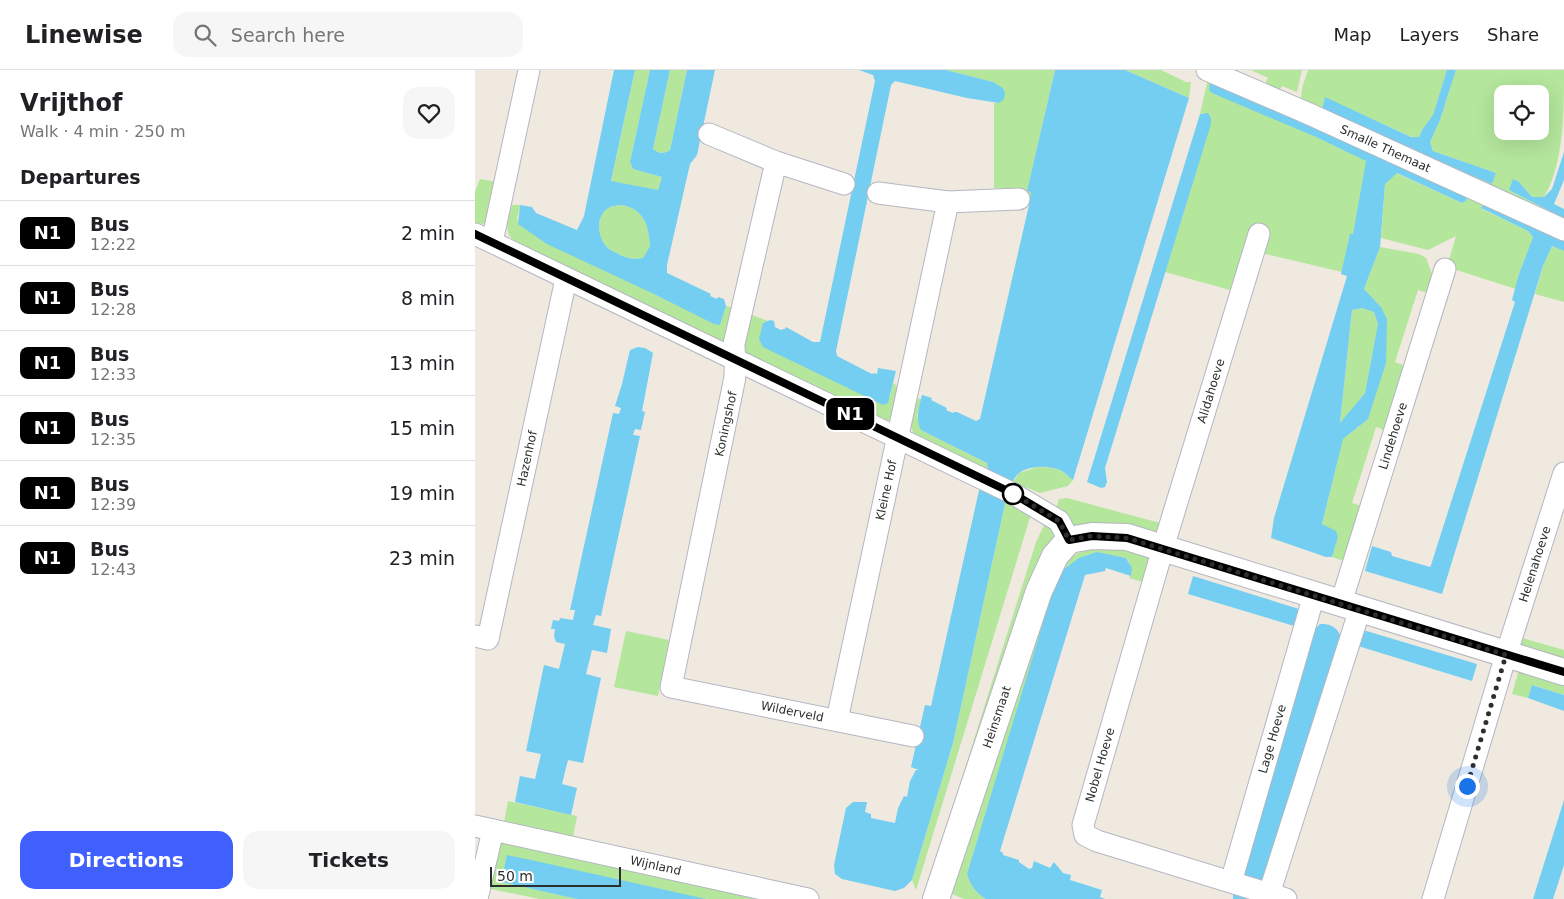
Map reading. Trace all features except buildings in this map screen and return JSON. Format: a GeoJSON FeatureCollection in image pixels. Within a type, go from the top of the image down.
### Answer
{"type":"FeatureCollection","features":[{"type":"Feature","properties":{"kind":"street"},"geometry":{"type":"LineString","coordinates":[[529,70],[484,238],[1012,493],[1059,521],[1069,540],[1092,536],[1127,538],[1564,672]]}},
{"type":"Feature","properties":{"kind":"street","name":"Smalle Themaat"},"geometry":{"type":"LineString","coordinates":[[1207,70],[1316,117],[1564,230]]}},
{"type":"Feature","properties":{"kind":"street"},"geometry":{"type":"LineString","coordinates":[[709,134],[776,162],[844,184]]}},
{"type":"Feature","properties":{"kind":"street","name":"Koningshof"},"geometry":{"type":"LineString","coordinates":[[671,686],[737,368],[734,358],[734,344],[776,162]]}},
{"type":"Feature","properties":{"kind":"street"},"geometry":{"type":"LineString","coordinates":[[878,193],[948,202],[1019,199]]}},
{"type":"Feature","properties":{"kind":"street","name":"Kleine Hof"},"geometry":{"type":"LineString","coordinates":[[837,720],[948,202]]}},
{"type":"Feature","properties":{"kind":"street","name":"Alidahoeve"},"geometry":{"type":"LineString","coordinates":[[1163,548],[1259,234]]}},
{"type":"Feature","properties":{"kind":"street","name":"Lindehoeve"},"geometry":{"type":"LineString","coordinates":[[1350,606],[1445,269]]}},
{"type":"Feature","properties":{"kind":"street","name":"Hazenhof"},"geometry":{"type":"LineString","coordinates":[[481,637],[566,279]]}},
{"type":"Feature","properties":{"kind":"street","name":"Helenahoeve"},"geometry":{"type":"LineString","coordinates":[[1433,899],[1506,655],[1564,473]]}},
{"type":"Feature","properties":{"kind":"street","name":"Heinsmaat"},"geometry":{"type":"LineString","coordinates":[[936,899],[1039,591],[1055,556],[1069,540]]}},
{"type":"Feature","properties":{"kind":"street","name":"Nobel Hoeve"},"geometry":{"type":"LineString","coordinates":[[1163,548],[1083,825],[1085,835],[1232,883]]}},
{"type":"Feature","properties":{"kind":"street","name":"Lage Hoeve"},"geometry":{"type":"LineString","coordinates":[[1232,883],[1314,595]]}},
{"type":"Feature","properties":{"kind":"street"},"geometry":{"type":"LineString","coordinates":[[1232,883],[1274,895],[1350,606]]}},
{"type":"Feature","properties":{"kind":"street","name":"Wilderveld"},"geometry":{"type":"LineString","coordinates":[[671,686],[913,736]]}},
{"type":"Feature","properties":{"kind":"street"},"geometry":{"type":"LineString","coordinates":[[477,899],[484,828]]}},
{"type":"Feature","properties":{"kind":"street","name":"Wijnland"},"geometry":{"type":"LineString","coordinates":[[484,828],[807,899]]}},
{"type":"Feature","properties":{"kind":"green space"},"geometry":{"type":"Polygon","coordinates":[[[635,70],[650,70],[630,162],[633,169],[662,177],[658,191],[611,182],[635,70]]]}},
{"type":"Feature","properties":{"kind":"green space"},"geometry":{"type":"Polygon","coordinates":[[[670,70],[687,70],[670,150],[662,153],[653,149],[670,70]]]}},
{"type":"Feature","properties":{"kind":"green space"},"geometry":{"type":"Polygon","coordinates":[[[946,70],[1055,70],[1027,191],[1032,191],[1029,205],[1021,205],[1023,189],[994,188],[994,103],[999,103],[993,82],[946,70]]]}},
{"type":"Feature","properties":{"kind":"green space"},"geometry":{"type":"Polygon","coordinates":[[[1125,70],[1161,70],[1186,82],[1191,82],[1189,98],[1125,70]]]}},
{"type":"Feature","properties":{"kind":"green space"},"geometry":{"type":"Polygon","coordinates":[[[1197,70],[1229,70],[1264,86],[1268,78],[1251,70],[1302,70],[1297,92],[1282,86],[1279,91],[1296,99],[1301,99],[1302,88],[1308,70],[1447,70],[1433,116],[1419,137],[1412,137],[1325,98],[1322,109],[1492,184],[1496,173],[1433,151],[1430,142],[1440,120],[1456,70],[1564,70],[1561,136],[1556,169],[1551,184],[1544,197],[1532,197],[1514,179],[1509,190],[1564,218],[1564,239],[1491,204],[1485,204],[1482,209],[1528,231],[1533,237],[1519,274],[1516,289],[1447,267],[1456,236],[1428,250],[1381,238],[1385,184],[1396,173],[1462,203],[1466,201],[1468,195],[1217,82],[1197,70]]]}},
{"type":"Feature","properties":{"kind":"green space"},"geometry":{"type":"Polygon","coordinates":[[[1208,79],[1316,137],[1367,161],[1353,235],[1350,235],[1342,272],[1244,249],[1230,290],[1165,272],[1186,204],[1203,113],[1200,114],[1208,79]]]}},
{"type":"Feature","properties":{"kind":"green space"},"geometry":{"type":"Polygon","coordinates":[[[480,179],[497,182],[489,217],[484,224],[475,223],[475,192],[480,179]]]}},
{"type":"Feature","properties":{"kind":"green space"},"geometry":{"type":"Polygon","coordinates":[[[512,205],[520,205],[517,220],[654,294],[720,325],[726,306],[737,309],[727,341],[722,343],[514,241],[510,237],[507,228],[512,205]]]}},
{"type":"Feature","properties":{"kind":"green space"},"geometry":{"type":"Polygon","coordinates":[[[622,205],[636,211],[646,225],[650,246],[643,258],[637,259],[620,255],[608,248],[601,238],[599,228],[603,213],[611,207],[622,205]]]}},
{"type":"Feature","properties":{"kind":"green space"},"geometry":{"type":"Polygon","coordinates":[[[1552,246],[1564,251],[1564,302],[1535,294],[1543,266],[1552,246]]]}},
{"type":"Feature","properties":{"kind":"green space"},"geometry":{"type":"Polygon","coordinates":[[[1380,247],[1419,254],[1426,258],[1435,282],[1431,294],[1418,290],[1395,362],[1408,367],[1387,431],[1376,427],[1352,503],[1362,506],[1344,561],[1332,557],[1338,537],[1322,525],[1343,438],[1360,426],[1381,307],[1364,289],[1380,247]]]}},
{"type":"Feature","properties":{"kind":"green space"},"geometry":{"type":"Polygon","coordinates":[[[1362,308],[1374,312],[1378,324],[1365,393],[1340,424],[1352,310],[1362,308]]]}},
{"type":"Feature","properties":{"kind":"green space"},"geometry":{"type":"Polygon","coordinates":[[[752,315],[768,321],[763,323],[890,397],[893,383],[903,390],[893,419],[883,422],[747,353],[743,348],[752,315]]]}},
{"type":"Feature","properties":{"kind":"green space"},"geometry":{"type":"Polygon","coordinates":[[[914,398],[921,399],[917,416],[921,430],[987,463],[988,470],[914,435],[909,422],[914,398]]]}},
{"type":"Feature","properties":{"kind":"green space"},"geometry":{"type":"Polygon","coordinates":[[[1037,467],[1057,469],[1073,480],[1068,486],[1040,493],[1013,482],[1019,473],[1037,467]]]}},
{"type":"Feature","properties":{"kind":"green space"},"geometry":{"type":"Polygon","coordinates":[[[1067,498],[1160,523],[1154,536],[1071,529],[1056,508],[1059,499],[1067,498]]]}},
{"type":"Feature","properties":{"kind":"green space"},"geometry":{"type":"Polygon","coordinates":[[[1006,499],[1032,511],[916,890],[912,880],[953,743],[1006,499]]]}},
{"type":"Feature","properties":{"kind":"green space"},"geometry":{"type":"Polygon","coordinates":[[[1047,519],[1058,538],[928,886],[1036,542],[1047,519]]]}},
{"type":"Feature","properties":{"kind":"green space"},"geometry":{"type":"Polygon","coordinates":[[[1099,546],[1150,553],[1143,582],[1129,578],[1131,567],[1126,558],[1106,555],[1092,554],[1085,556],[1061,571],[967,874],[974,888],[986,899],[964,899],[952,894],[952,888],[1044,592],[1065,562],[1078,553],[1099,546]]]}},
{"type":"Feature","properties":{"kind":"green space"},"geometry":{"type":"Polygon","coordinates":[[[626,631],[669,640],[658,696],[614,687],[626,631]]]}},
{"type":"Feature","properties":{"kind":"green space"},"geometry":{"type":"Polygon","coordinates":[[[1519,637],[1564,650],[1564,662],[1521,645],[1519,637]]]}},
{"type":"Feature","properties":{"kind":"green space"},"geometry":{"type":"Polygon","coordinates":[[[1520,666],[1564,680],[1564,695],[1533,685],[1528,698],[1512,694],[1520,666]]]}},
{"type":"Feature","properties":{"kind":"green space"},"geometry":{"type":"Polygon","coordinates":[[[508,801],[577,816],[572,842],[503,827],[508,801]]]}},
{"type":"Feature","properties":{"kind":"green space"},"geometry":{"type":"Polygon","coordinates":[[[502,839],[776,899],[704,899],[507,856],[501,882],[578,899],[540,899],[491,889],[491,880],[502,839]]]}},
{"type":"Feature","properties":{"kind":"water"},"geometry":{"type":"Polygon","coordinates":[[[614,70],[635,70],[611,181],[658,190],[662,177],[633,169],[630,162],[650,70],[670,70],[653,149],[661,153],[670,150],[687,70],[715,70],[697,155],[690,164],[667,265],[667,273],[711,294],[710,296],[724,299],[726,306],[720,325],[714,324],[547,244],[518,224],[520,205],[532,207],[536,213],[577,230],[584,216],[614,70]],[[622,205],[613,206],[603,213],[599,227],[601,238],[608,248],[620,255],[628,258],[643,258],[650,246],[648,231],[644,220],[630,207],[622,205]]]}},
{"type":"Feature","properties":{"kind":"water"},"geometry":{"type":"Polygon","coordinates":[[[859,70],[946,70],[993,82],[1003,88],[1005,93],[1004,99],[999,103],[967,98],[895,81],[891,85],[836,351],[837,356],[872,374],[877,374],[878,368],[896,371],[888,403],[883,405],[763,347],[759,339],[763,323],[770,320],[774,321],[775,327],[781,330],[786,327],[813,342],[820,342],[875,81],[873,75],[859,70]]]}},
{"type":"Feature","properties":{"kind":"water"},"geometry":{"type":"Polygon","coordinates":[[[1055,70],[1125,70],[1189,98],[1073,480],[1064,472],[1055,468],[1039,467],[1027,469],[1016,476],[1006,499],[953,743],[912,880],[904,888],[895,891],[842,879],[835,874],[834,865],[846,808],[853,802],[867,802],[865,812],[871,814],[871,818],[895,823],[898,808],[904,796],[907,797],[910,781],[916,770],[919,770],[911,767],[925,705],[931,706],[980,486],[988,470],[987,463],[921,430],[918,421],[919,408],[922,395],[932,398],[931,400],[953,413],[957,412],[976,421],[980,419],[1029,205],[1031,192],[1027,191],[1055,70]]]}},
{"type":"Feature","properties":{"kind":"water"},"geometry":{"type":"Polygon","coordinates":[[[1447,70],[1456,70],[1440,120],[1430,142],[1433,151],[1496,173],[1492,184],[1322,109],[1325,97],[1411,137],[1419,137],[1433,115],[1447,70]]]}},
{"type":"Feature","properties":{"kind":"water"},"geometry":{"type":"Polygon","coordinates":[[[1210,81],[1468,195],[1466,201],[1462,203],[1397,173],[1385,184],[1380,247],[1364,289],[1381,307],[1387,319],[1386,363],[1368,419],[1343,439],[1322,524],[1336,531],[1338,537],[1332,557],[1326,557],[1271,538],[1274,518],[1347,276],[1341,274],[1350,234],[1353,234],[1366,161],[1209,90],[1210,81]],[[1362,308],[1352,310],[1340,423],[1365,393],[1378,324],[1374,312],[1362,308]]]}},
{"type":"Feature","properties":{"kind":"water"},"geometry":{"type":"Polygon","coordinates":[[[1208,113],[1211,118],[1211,124],[1105,468],[1107,482],[1105,487],[1101,488],[1087,482],[1200,114],[1208,113]]]}},
{"type":"Feature","properties":{"kind":"water"},"geometry":{"type":"Polygon","coordinates":[[[1564,152],[1564,180],[1554,204],[1564,209],[1564,218],[1509,190],[1513,179],[1518,181],[1532,197],[1544,197],[1552,189],[1564,152]]]}},
{"type":"Feature","properties":{"kind":"water"},"geometry":{"type":"Polygon","coordinates":[[[1485,203],[1564,239],[1564,251],[1552,246],[1543,266],[1442,594],[1365,571],[1372,546],[1391,552],[1392,556],[1430,567],[1431,565],[1515,302],[1512,300],[1519,274],[1533,237],[1528,231],[1481,208],[1485,203]]]}},
{"type":"Feature","properties":{"kind":"water"},"geometry":{"type":"Polygon","coordinates":[[[638,347],[645,348],[653,353],[642,411],[645,412],[641,430],[635,429],[633,435],[640,436],[601,616],[596,615],[593,625],[611,629],[607,653],[592,650],[586,674],[601,678],[583,763],[568,760],[562,784],[577,788],[571,815],[515,802],[520,776],[535,779],[541,754],[526,751],[544,665],[559,669],[565,644],[556,642],[554,636],[555,629],[551,629],[553,620],[559,621],[560,618],[573,620],[575,610],[570,610],[613,413],[619,414],[621,408],[615,406],[630,350],[638,347]]]}},
{"type":"Feature","properties":{"kind":"water"},"geometry":{"type":"Polygon","coordinates":[[[1097,552],[1126,558],[1132,568],[1131,576],[1106,568],[1105,571],[1085,575],[1000,851],[1003,855],[1019,860],[1029,869],[1032,868],[1034,861],[1050,868],[1054,862],[1063,873],[1071,875],[1070,880],[1102,890],[1100,897],[1105,899],[986,899],[974,888],[967,874],[1053,590],[1061,571],[1079,558],[1097,552]]]}},
{"type":"Feature","properties":{"kind":"water"},"geometry":{"type":"Polygon","coordinates":[[[1193,576],[1299,609],[1294,626],[1188,594],[1193,576]]]}},
{"type":"Feature","properties":{"kind":"water"},"geometry":{"type":"Polygon","coordinates":[[[1320,624],[1333,626],[1341,637],[1261,899],[1233,899],[1233,887],[1315,629],[1320,624]]]}},
{"type":"Feature","properties":{"kind":"water"},"geometry":{"type":"Polygon","coordinates":[[[1363,630],[1477,664],[1472,681],[1358,646],[1363,630]]]}},
{"type":"Feature","properties":{"kind":"water"},"geometry":{"type":"Polygon","coordinates":[[[1532,685],[1564,695],[1564,711],[1528,698],[1532,685]]]}},
{"type":"Feature","properties":{"kind":"water"},"geometry":{"type":"Polygon","coordinates":[[[1564,800],[1564,865],[1553,899],[1533,899],[1564,800]]]}},
{"type":"Feature","properties":{"kind":"water"},"geometry":{"type":"Polygon","coordinates":[[[507,855],[706,899],[577,899],[501,882],[507,855]]]}},
{"type":"Feature","properties":{"kind":"bus line","name":"N1"},"geometry":{"type":"LineString","coordinates":[[475,234],[1012,493],[1059,521],[1069,540],[1092,536],[1127,538],[1564,672]]}},
{"type":"Feature","properties":{"kind":"route"},"geometry":{"type":"LineString","coordinates":[[1013,494],[1040,508],[1059,521],[1069,540],[1092,536],[1127,538],[1506,655],[1467,786]]}}]}
